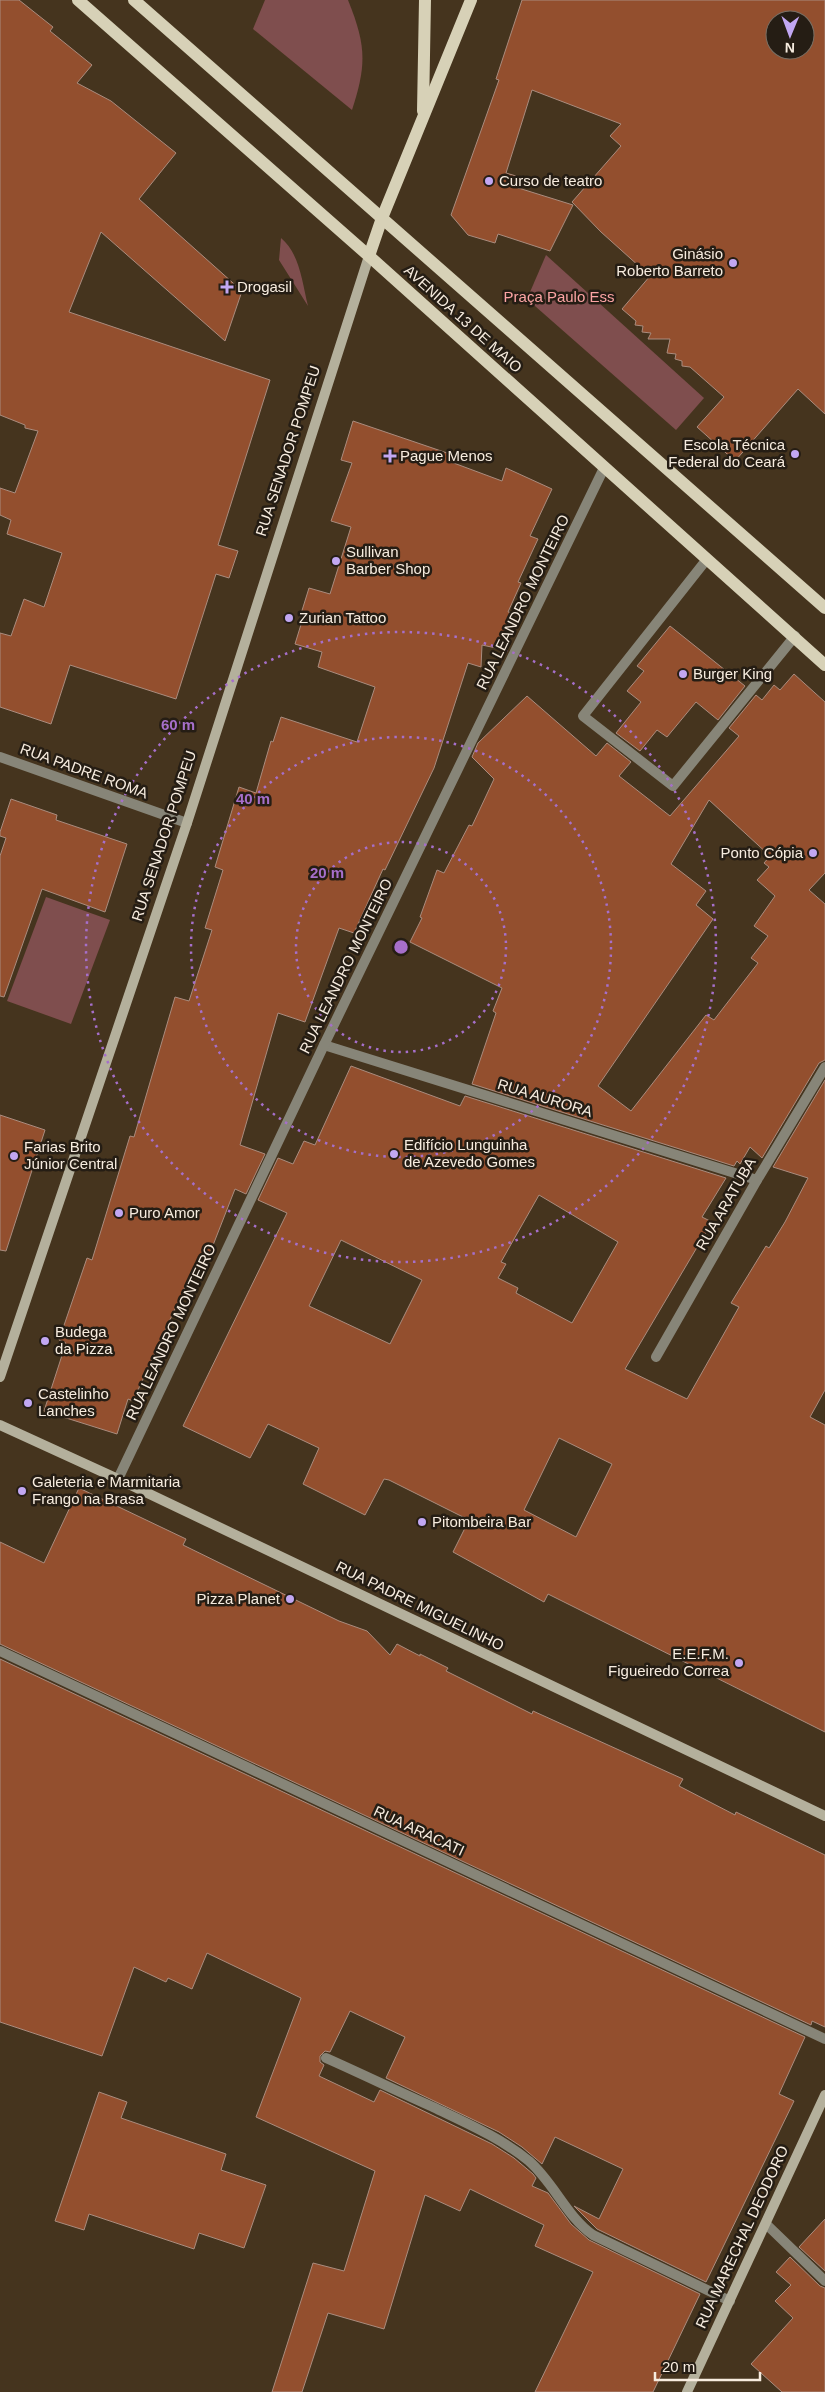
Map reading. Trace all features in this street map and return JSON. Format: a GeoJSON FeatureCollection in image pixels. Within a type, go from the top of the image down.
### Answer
{"type":"FeatureCollection","features":[{"type":"Feature","properties":{"kind":"main road","name":"AVENIDA 13 DE MAIO"},"geometry":{"type":"LineString","coordinates":[[78,0],[369,256],[825,664]]}},
{"type":"Feature","properties":{"kind":"main road","name":"AVENIDA 13 DE MAIO"},"geometry":{"type":"LineString","coordinates":[[134,0],[825,608]]}},
{"type":"Feature","properties":{"kind":"main road"},"geometry":{"type":"LineString","coordinates":[[423,118],[425,0]]}},
{"type":"Feature","properties":{"kind":"main road","name":"RUA SENADOR POMPEU"},"geometry":{"type":"LineString","coordinates":[[369,256],[382,218],[471,0]]}},
{"type":"Feature","properties":{"kind":"street","name":"RUA SENADOR POMPEU"},"geometry":{"type":"LineString","coordinates":[[0,1377],[187,823],[369,256]]}},
{"type":"Feature","properties":{"kind":"street","name":"RUA LEANDRO MONTEIRO"},"geometry":{"type":"LineString","coordinates":[[118,1479],[324,1044],[604,468]]}},
{"type":"Feature","properties":{"kind":"street"},"geometry":{"type":"LineString","coordinates":[[708,559],[583,716],[673,786],[795,636]]}},
{"type":"Feature","properties":{"kind":"street","name":"RUA PADRE ROMA"},"geometry":{"type":"LineString","coordinates":[[0,757],[187,823]]}},
{"type":"Feature","properties":{"kind":"street","name":"RUA AURORA"},"geometry":{"type":"LineString","coordinates":[[324,1044],[757,1180]]}},
{"type":"Feature","properties":{"kind":"street","name":"RUA ARATUBA"},"geometry":{"type":"LineString","coordinates":[[656,1357],[757,1180],[825,1067]]}},
{"type":"Feature","properties":{"kind":"street","name":"RUA PADRE MIGUELINHO"},"geometry":{"type":"LineString","coordinates":[[0,1425],[118,1479],[825,1816]]}},
{"type":"Feature","properties":{"kind":"street","name":"RUA ARACATI"},"geometry":{"type":"LineString","coordinates":[[0,1651],[825,2039]]}},
{"type":"Feature","properties":{"kind":"street"},"geometry":{"type":"LineString","coordinates":[[326,2058],[463,2121],[501,2142],[529,2161],[552,2186],[581,2227],[593,2235],[730,2300]]}},
{"type":"Feature","properties":{"kind":"street","name":"RUA MARECHAL DEODORO"},"geometry":{"type":"LineString","coordinates":[[687,2392],[825,2095]]}},
{"type":"Feature","properties":{"kind":"street"},"geometry":{"type":"LineString","coordinates":[[766,2224],[825,2281]]}},
{"type":"Feature","properties":{"kind":"green space"},"geometry":{"type":"Polygon","coordinates":[[[265,0],[348,0],[358,30],[362,55],[360,80],[352,110],[253,29],[265,0]]]}},
{"type":"Feature","properties":{"kind":"green space"},"geometry":{"type":"Polygon","coordinates":[[[281,238],[296,260],[308,306],[279,260],[281,238]]]}},
{"type":"Feature","properties":{"kind":"green space","name":"Praça Paulo Ess"},"geometry":{"type":"Polygon","coordinates":[[[546,255],[704,398],[676,430],[527,299],[546,255]]]}},
{"type":"Feature","properties":{"kind":"green space"},"geometry":{"type":"Polygon","coordinates":[[[46,897],[110,920],[71,1024],[7,1001],[46,897]]]}},
{"type":"Feature","properties":{"kind":"building"},"geometry":{"type":"Polygon","coordinates":[[[0,0],[19,0],[53,27],[50,31],[92,65],[77,83],[111,101],[176,153],[139,199],[242,291],[225,341],[101,232],[69,312],[270,380],[218,545],[238,551],[229,578],[216,574],[176,699],[70,665],[51,724],[0,707],[0,633],[11,636],[24,599],[44,607],[62,553],[7,534],[11,520],[0,515],[0,488],[15,493],[38,431],[25,428],[25,425],[0,415],[0,0]]]}},
{"type":"Feature","properties":{"kind":"building"},"geometry":{"type":"Polygon","coordinates":[[[522,0],[825,0],[825,414],[798,389],[735,461],[697,427],[724,397],[690,367],[682,366],[682,361],[675,359],[676,354],[667,353],[670,339],[648,339],[651,333],[642,332],[643,326],[635,325],[636,321],[622,309],[650,276],[601,232],[572,202],[621,146],[610,136],[621,124],[532,90],[506,173],[516,176],[512,186],[573,205],[550,251],[498,234],[495,243],[468,235],[451,215],[499,80],[496,79],[522,0]]]}},
{"type":"Feature","properties":{"kind":"building"},"geometry":{"type":"Polygon","coordinates":[[[353,421],[453,455],[451,462],[502,481],[506,468],[552,489],[530,536],[538,539],[518,582],[521,583],[508,612],[513,613],[496,648],[482,645],[481,667],[468,663],[434,768],[385,870],[383,869],[354,933],[339,928],[305,1022],[278,1013],[240,1145],[265,1154],[246,1194],[235,1189],[208,1258],[200,1254],[133,1401],[128,1399],[117,1434],[44,1411],[66,1343],[59,1340],[87,1258],[92,1260],[130,1136],[134,1137],[175,997],[189,1001],[212,930],[205,928],[223,870],[215,867],[239,787],[256,793],[271,741],[273,742],[281,717],[357,742],[375,687],[318,667],[322,652],[295,644],[303,618],[300,617],[309,588],[330,594],[351,527],[331,521],[352,463],[341,460],[353,421]]]}},
{"type":"Feature","properties":{"kind":"building"},"geometry":{"type":"Polygon","coordinates":[[[670,626],[745,686],[718,720],[696,702],[667,737],[657,730],[640,751],[616,733],[641,702],[627,691],[644,671],[637,666],[670,626]]]}},
{"type":"Feature","properties":{"kind":"building"},"geometry":{"type":"Polygon","coordinates":[[[794,674],[825,702],[825,873],[809,890],[825,904],[825,1060],[819,1063],[762,1158],[750,1147],[740,1164],[737,1161],[734,1166],[472,1084],[496,1013],[493,1011],[502,988],[410,942],[422,918],[420,917],[437,870],[444,873],[469,825],[472,826],[494,779],[472,757],[478,743],[527,696],[596,756],[607,743],[631,762],[619,776],[670,816],[739,736],[729,728],[756,695],[762,700],[774,685],[780,690],[794,674]],[[709,800],[671,864],[706,891],[696,905],[713,919],[598,1086],[631,1111],[706,1015],[714,1020],[758,963],[751,958],[768,936],[754,926],[775,896],[757,880],[769,867],[764,863],[770,856],[709,800]]]}},
{"type":"Feature","properties":{"kind":"building"},"geometry":{"type":"Polygon","coordinates":[[[11,799],[57,815],[56,820],[127,844],[105,912],[42,889],[4,997],[0,996],[0,856],[6,838],[0,836],[0,832],[11,799]]]}},
{"type":"Feature","properties":{"kind":"building"},"geometry":{"type":"Polygon","coordinates":[[[351,1066],[460,1106],[465,1096],[726,1178],[702,1217],[712,1222],[625,1369],[687,1399],[739,1307],[731,1303],[766,1246],[769,1248],[808,1178],[773,1167],[825,1080],[825,1390],[810,1417],[825,1425],[825,1732],[548,1594],[544,1602],[453,1552],[469,1520],[389,1480],[384,1479],[365,1515],[303,1484],[319,1448],[268,1424],[250,1458],[183,1426],[287,1213],[258,1200],[278,1158],[293,1164],[304,1141],[315,1145],[351,1066]],[[539,1195],[501,1262],[506,1264],[498,1278],[518,1288],[516,1293],[572,1323],[618,1242],[539,1195]],[[341,1240],[309,1306],[390,1344],[422,1280],[341,1240]],[[559,1438],[524,1510],[576,1537],[612,1464],[559,1438]]]}},
{"type":"Feature","properties":{"kind":"building"},"geometry":{"type":"Polygon","coordinates":[[[0,1115],[45,1130],[6,1251],[0,1250],[0,1115]]]}},
{"type":"Feature","properties":{"kind":"building"},"geometry":{"type":"Polygon","coordinates":[[[79,1488],[186,1539],[183,1545],[339,1621],[367,1631],[390,1655],[397,1644],[420,1656],[420,1654],[448,1668],[446,1671],[532,1714],[533,1711],[683,1779],[679,1786],[735,1815],[736,1812],[825,1855],[825,2027],[812,2021],[811,2025],[0,1644],[0,1542],[44,1563],[79,1488]]]}},
{"type":"Feature","properties":{"kind":"building"},"geometry":{"type":"Polygon","coordinates":[[[0,1659],[805,2037],[779,2094],[794,2101],[706,2282],[597,2229],[574,2206],[599,2219],[623,2169],[555,2137],[542,2164],[522,2147],[499,2132],[386,2078],[405,2037],[350,2011],[330,2052],[325,2051],[320,2056],[320,2062],[324,2065],[319,2076],[374,2102],[380,2090],[492,2144],[514,2158],[533,2174],[536,2178],[532,2186],[548,2193],[571,2224],[589,2240],[700,2294],[653,2392],[535,2392],[593,2272],[535,2246],[544,2225],[470,2189],[460,2211],[425,2195],[384,2329],[328,2313],[302,2392],[272,2392],[313,2263],[344,2271],[375,2171],[256,2117],[301,1998],[207,1953],[192,1989],[168,1978],[166,1982],[134,1967],[102,2056],[0,2022],[0,1659]]]}},
{"type":"Feature","properties":{"kind":"building"},"geometry":{"type":"Polygon","coordinates":[[[99,2092],[127,2102],[121,2118],[226,2154],[221,2170],[266,2185],[244,2248],[199,2233],[194,2249],[89,2214],[84,2230],[55,2221],[99,2092]]]}},
{"type":"Feature","properties":{"kind":"building"},"geometry":{"type":"Polygon","coordinates":[[[825,2219],[825,2271],[799,2247],[825,2219]]]}},
{"type":"Feature","properties":{"kind":"building"},"geometry":{"type":"Polygon","coordinates":[[[790,2257],[820,2286],[825,2288],[825,2392],[782,2392],[751,2364],[793,2318],[775,2301],[791,2285],[776,2272],[790,2257]]]}},
{"type":"Feature","properties":{"kind":"place","name":"Curso de teatro"},"geometry":{"type":"Point","coordinates":[489,181]}},
{"type":"Feature","properties":{"kind":"place","name":"Ginásio Roberto Barreto"},"geometry":{"type":"Point","coordinates":[733,263]}},
{"type":"Feature","properties":{"kind":"place","name":"Drogasil"},"geometry":{"type":"Point","coordinates":[227,287]}},
{"type":"Feature","properties":{"kind":"place","name":"Escola Técnica Federal do Ceará"},"geometry":{"type":"Point","coordinates":[795,454]}},
{"type":"Feature","properties":{"kind":"place","name":"Pague Menos"},"geometry":{"type":"Point","coordinates":[390,456]}},
{"type":"Feature","properties":{"kind":"place","name":"Sullivan Barber Shop"},"geometry":{"type":"Point","coordinates":[336,561]}},
{"type":"Feature","properties":{"kind":"place","name":"Zurian Tattoo"},"geometry":{"type":"Point","coordinates":[289,618]}},
{"type":"Feature","properties":{"kind":"place","name":"Burger King"},"geometry":{"type":"Point","coordinates":[683,674]}},
{"type":"Feature","properties":{"kind":"place","name":"Ponto Cópia"},"geometry":{"type":"Point","coordinates":[813,853]}},
{"type":"Feature","properties":{"kind":"place","name":"Edifício Lunguinha de Azevedo Gomes"},"geometry":{"type":"Point","coordinates":[394,1154]}},
{"type":"Feature","properties":{"kind":"place","name":"Farias Brito Júnior Central"},"geometry":{"type":"Point","coordinates":[14,1156]}},
{"type":"Feature","properties":{"kind":"place","name":"Puro Amor"},"geometry":{"type":"Point","coordinates":[119,1213]}},
{"type":"Feature","properties":{"kind":"place","name":"Budega da Pizza"},"geometry":{"type":"Point","coordinates":[45,1341]}},
{"type":"Feature","properties":{"kind":"place","name":"Castelinho Lanches"},"geometry":{"type":"Point","coordinates":[28,1403]}},
{"type":"Feature","properties":{"kind":"place","name":"Galeteria e Marmitaria Frango na Brasa"},"geometry":{"type":"Point","coordinates":[22,1491]}},
{"type":"Feature","properties":{"kind":"place","name":"Pitombeira Bar"},"geometry":{"type":"Point","coordinates":[422,1522]}},
{"type":"Feature","properties":{"kind":"place","name":"Pizza Planet"},"geometry":{"type":"Point","coordinates":[290,1599]}},
{"type":"Feature","properties":{"kind":"place","name":"E.E.F.M. Figueiredo Correa"},"geometry":{"type":"Point","coordinates":[739,1663]}}]}
